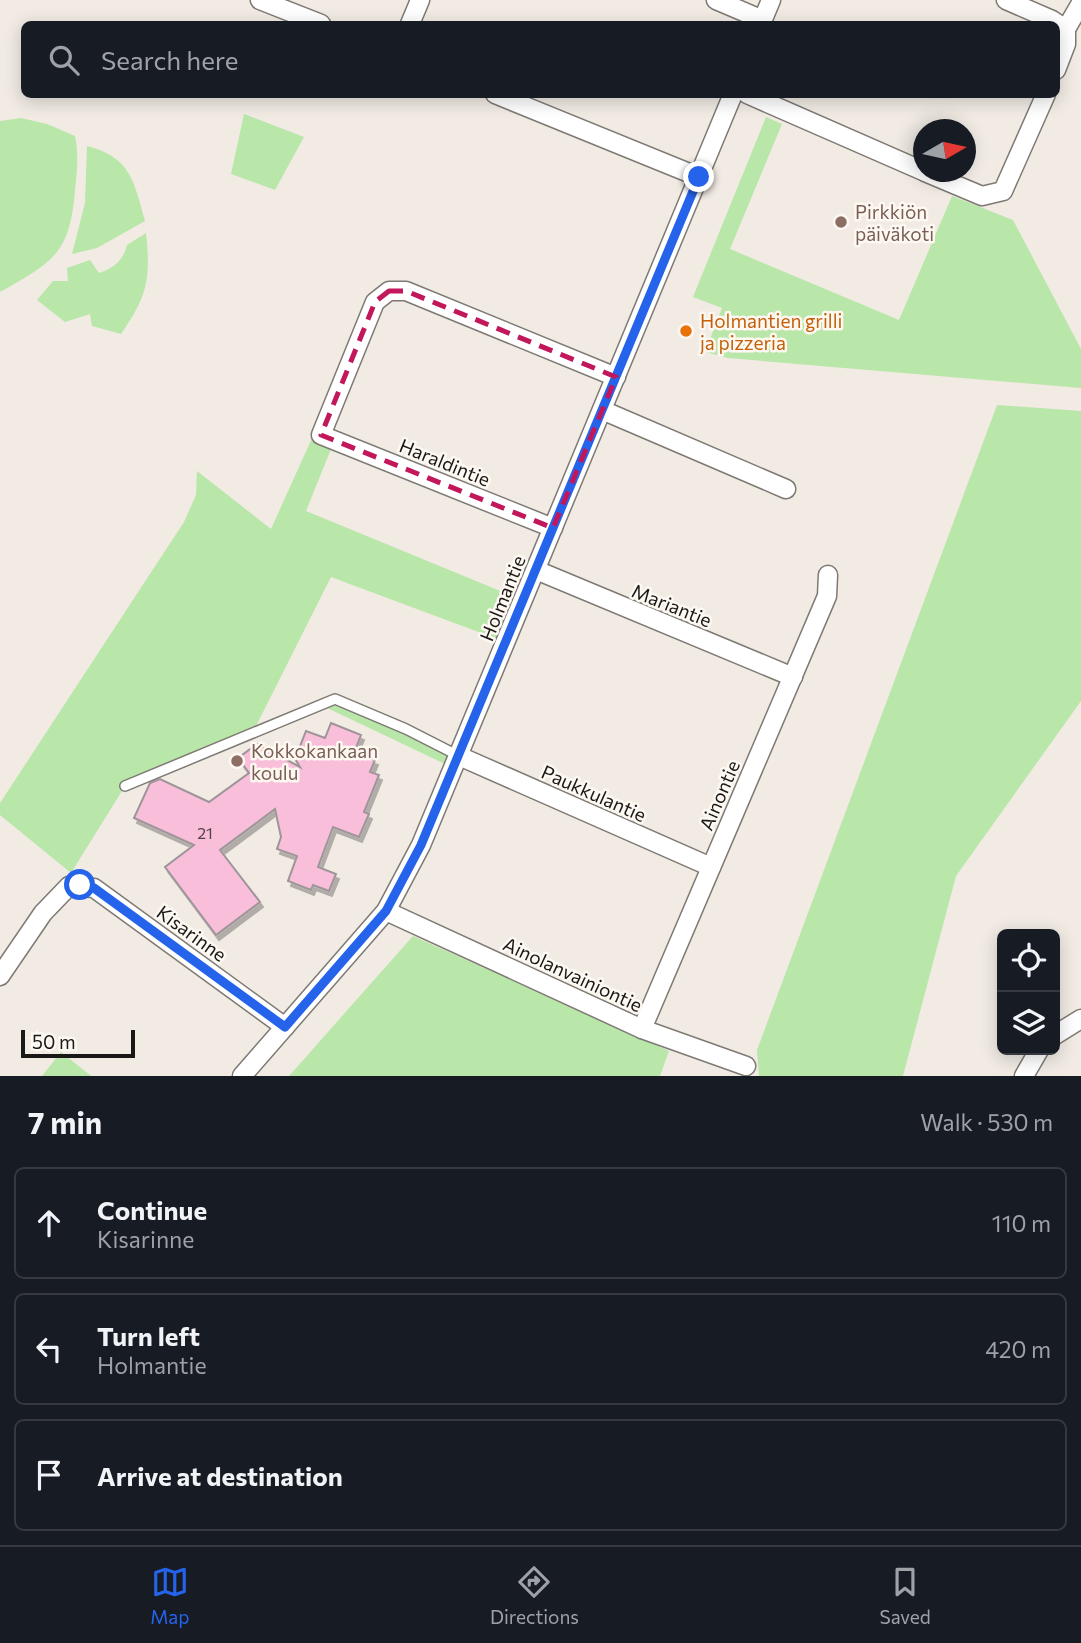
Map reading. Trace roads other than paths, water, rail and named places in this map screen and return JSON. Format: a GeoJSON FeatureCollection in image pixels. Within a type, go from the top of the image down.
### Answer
{"type":"FeatureCollection","features":[{"type":"Feature","properties":{"kind":"street"},"geometry":{"type":"LineString","coordinates":[[260,0],[313,21]]}},
{"type":"Feature","properties":{"kind":"street"},"geometry":{"type":"LineString","coordinates":[[411,21],[420,0]]}},
{"type":"Feature","properties":{"kind":"street"},"geometry":{"type":"LineString","coordinates":[[716,0],[760,21]]}},
{"type":"Feature","properties":{"kind":"street"},"geometry":{"type":"LineString","coordinates":[[762,21],[771,0]]}},
{"type":"Feature","properties":{"kind":"street"},"geometry":{"type":"LineString","coordinates":[[1006,0],[1054,21]]}},
{"type":"Feature","properties":{"kind":"street"},"geometry":{"type":"LineString","coordinates":[[1060,60],[1066,44],[1066,29],[1081,3]]}},
{"type":"Feature","properties":{"kind":"street"},"geometry":{"type":"LineString","coordinates":[[1060,25],[1066,29]]}},
{"type":"Feature","properties":{"kind":"street"},"geometry":{"type":"LineString","coordinates":[[505,98],[699,177]]}},
{"type":"Feature","properties":{"kind":"street","name":"Holmantie"},"geometry":{"type":"LineString","coordinates":[[242,1076],[386,911],[421,845],[731,98]]}},
{"type":"Feature","properties":{"kind":"street"},"geometry":{"type":"LineString","coordinates":[[756,98],[913,166]]}},
{"type":"Feature","properties":{"kind":"street"},"geometry":{"type":"LineString","coordinates":[[950,182],[982,196],[1003,191],[1044,98]]}},
{"type":"Feature","properties":{"kind":"street","name":"Haraldintie"},"geometry":{"type":"LineString","coordinates":[[553,528],[321,435],[375,302],[389,291],[406,291],[616,377]]}},
{"type":"Feature","properties":{"kind":"street"},"geometry":{"type":"LineString","coordinates":[[602,410],[786,489]]}},
{"type":"Feature","properties":{"kind":"street","name":"Mariantie"},"geometry":{"type":"LineString","coordinates":[[536,570],[793,677]]}},
{"type":"Feature","properties":{"kind":"street","name":"Ainontie"},"geometry":{"type":"LineString","coordinates":[[642,1029],[827,596],[828,575]]}},
{"type":"Feature","properties":{"kind":"street","name":"Paukkulantie"},"geometry":{"type":"LineString","coordinates":[[459,756],[711,867]]}},
{"type":"Feature","properties":{"kind":"street","name":"Kisarinne"},"geometry":{"type":"LineString","coordinates":[[0,976],[43,913],[69,886],[94,888],[285,1027]]}},
{"type":"Feature","properties":{"kind":"street","name":"Ainolanvainiontie"},"geometry":{"type":"LineString","coordinates":[[386,911],[642,1029],[746,1066]]}},
{"type":"Feature","properties":{"kind":"street"},"geometry":{"type":"LineString","coordinates":[[1060,1032],[1081,1019]]}},
{"type":"Feature","properties":{"kind":"street"},"geometry":{"type":"LineString","coordinates":[[1024,1076],[1035,1055]]}},
{"type":"Feature","properties":{"kind":"lane"},"geometry":{"type":"LineString","coordinates":[[125,786],[335,699],[406,729],[459,756]]}},
{"type":"Feature","properties":{"kind":"place","name":"Pirkkiön päiväkoti"},"geometry":{"type":"Point","coordinates":[841,222]}},
{"type":"Feature","properties":{"kind":"place","name":"Holmantien grilli ja pizzeria"},"geometry":{"type":"Point","coordinates":[686,331]}},
{"type":"Feature","properties":{"kind":"place","name":"Kokkokankaan koulu"},"geometry":{"type":"Point","coordinates":[237,761]}}]}
